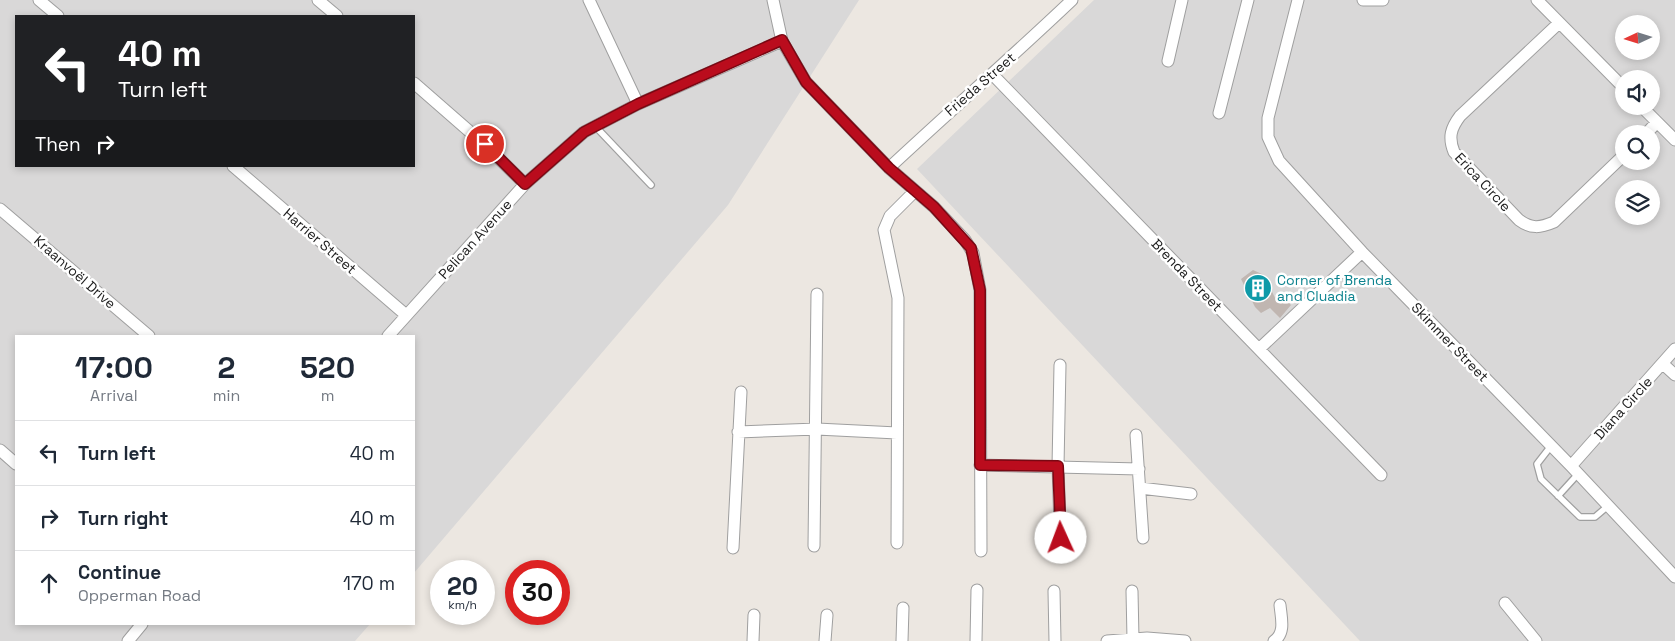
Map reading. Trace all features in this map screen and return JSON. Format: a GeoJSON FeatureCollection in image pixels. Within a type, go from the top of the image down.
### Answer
{"type":"FeatureCollection","features":[{"type":"Feature","properties":{"kind":"street"},"geometry":{"type":"LineString","coordinates":[[39,0],[57,15]]}},
{"type":"Feature","properties":{"kind":"street"},"geometry":{"type":"LineString","coordinates":[[318,0],[336,15]]}},
{"type":"Feature","properties":{"kind":"street"},"geometry":{"type":"LineString","coordinates":[[589,0],[638,104]]}},
{"type":"Feature","properties":{"kind":"street"},"geometry":{"type":"LineString","coordinates":[[773,0],[782,40],[806,82],[889,168],[934,207],[971,248],[980,290],[981,551]]}},
{"type":"Feature","properties":{"kind":"street","name":"Frieda Street"},"geometry":{"type":"LineString","coordinates":[[889,168],[954,107],[993,75],[1072,0]]}},
{"type":"Feature","properties":{"kind":"street"},"geometry":{"type":"LineString","coordinates":[[1168,61],[1182,0]]}},
{"type":"Feature","properties":{"kind":"street"},"geometry":{"type":"LineString","coordinates":[[1219,113],[1248,0]]}},
{"type":"Feature","properties":{"kind":"street","name":"Skimmer Street"},"geometry":{"type":"LineString","coordinates":[[1298,0],[1271,103],[1268,137],[1279,161],[1362,252],[1551,446],[1675,577]]}},
{"type":"Feature","properties":{"kind":"street"},"geometry":{"type":"LineString","coordinates":[[1363,0],[1383,0]]}},
{"type":"Feature","properties":{"kind":"street"},"geometry":{"type":"LineString","coordinates":[[1537,0],[1615,79]]}},
{"type":"Feature","properties":{"kind":"street","name":"Erica Circle"},"geometry":{"type":"LineString","coordinates":[[1558,22],[1460,116],[1451,131],[1450,138],[1454,152],[1519,220],[1527,226],[1538,227],[1554,222],[1615,164]]}},
{"type":"Feature","properties":{"kind":"street","name":"Pelican Avenue"},"geometry":{"type":"LineString","coordinates":[[389,335],[525,184],[584,132],[638,104],[782,40]]}},
{"type":"Feature","properties":{"kind":"street","name":"Brenda Street"},"geometry":{"type":"LineString","coordinates":[[993,75],[1381,475]]}},
{"type":"Feature","properties":{"kind":"street"},"geometry":{"type":"LineString","coordinates":[[415,84],[485,144],[525,184]]}},
{"type":"Feature","properties":{"kind":"street"},"geometry":{"type":"LineString","coordinates":[[1650,115],[1675,140]]}},
{"type":"Feature","properties":{"kind":"street"},"geometry":{"type":"LineString","coordinates":[[1654,125],[1657,122]]}},
{"type":"Feature","properties":{"kind":"street","name":"Harrier Street"},"geometry":{"type":"LineString","coordinates":[[234,167],[406,315]]}},
{"type":"Feature","properties":{"kind":"street"},"geometry":{"type":"LineString","coordinates":[[897,543],[898,298],[884,230],[890,216],[915,191]]}},
{"type":"Feature","properties":{"kind":"street","name":"Kraanvoël Drive"},"geometry":{"type":"LineString","coordinates":[[0,209],[148,335]]}},
{"type":"Feature","properties":{"kind":"street"},"geometry":{"type":"LineString","coordinates":[[1259,349],[1362,252]]}},
{"type":"Feature","properties":{"kind":"street"},"geometry":{"type":"LineString","coordinates":[[814,546],[817,429],[817,294]]}},
{"type":"Feature","properties":{"kind":"street","name":"Diana Circle"},"geometry":{"type":"LineString","coordinates":[[1574,470],[1675,349]]}},
{"type":"Feature","properties":{"kind":"street"},"geometry":{"type":"LineString","coordinates":[[1060,364],[1058,466],[1061,556]]}},
{"type":"Feature","properties":{"kind":"street"},"geometry":{"type":"LineString","coordinates":[[1663,364],[1675,375]]}},
{"type":"Feature","properties":{"kind":"street"},"geometry":{"type":"LineString","coordinates":[[733,548],[740,392]]}},
{"type":"Feature","properties":{"kind":"street"},"geometry":{"type":"LineString","coordinates":[[738,432],[817,429],[898,433]]}},
{"type":"Feature","properties":{"kind":"street"},"geometry":{"type":"LineString","coordinates":[[1136,435],[1143,538]]}},
{"type":"Feature","properties":{"kind":"street"},"geometry":{"type":"LineString","coordinates":[[0,450],[15,463]]}},
{"type":"Feature","properties":{"kind":"street"},"geometry":{"type":"LineString","coordinates":[[980,465],[1138,469]]}},
{"type":"Feature","properties":{"kind":"street"},"geometry":{"type":"LineString","coordinates":[[1140,488],[1191,494]]}},
{"type":"Feature","properties":{"kind":"street"},"geometry":{"type":"LineString","coordinates":[[976,641],[977,590]]}},
{"type":"Feature","properties":{"kind":"street"},"geometry":{"type":"LineString","coordinates":[[1054,591],[1055,641]]}},
{"type":"Feature","properties":{"kind":"street"},"geometry":{"type":"LineString","coordinates":[[1132,591],[1133,639]]}},
{"type":"Feature","properties":{"kind":"street"},"geometry":{"type":"LineString","coordinates":[[1505,604],[1536,641]]}},
{"type":"Feature","properties":{"kind":"street"},"geometry":{"type":"LineString","coordinates":[[1274,641],[1279,638],[1282,628],[1280,605]]}},
{"type":"Feature","properties":{"kind":"street"},"geometry":{"type":"LineString","coordinates":[[902,641],[903,608]]}},
{"type":"Feature","properties":{"kind":"street"},"geometry":{"type":"LineString","coordinates":[[753,641],[754,615]]}},
{"type":"Feature","properties":{"kind":"street"},"geometry":{"type":"LineString","coordinates":[[826,615],[826,641]]}},
{"type":"Feature","properties":{"kind":"street"},"geometry":{"type":"LineString","coordinates":[[128,641],[141,625]]}},
{"type":"Feature","properties":{"kind":"street"},"geometry":{"type":"LineString","coordinates":[[1107,641],[1133,639],[1185,641]]}},
{"type":"Feature","properties":{"kind":"lane"},"geometry":{"type":"LineString","coordinates":[[595,126],[652,184]]}},
{"type":"Feature","properties":{"kind":"lane"},"geometry":{"type":"LineString","coordinates":[[1551,446],[1537,464],[1541,479],[1580,517],[1596,517],[1608,506]]}},
{"type":"Feature","properties":{"kind":"lane"},"geometry":{"type":"LineString","coordinates":[[1558,496],[1574,470]]}},
{"type":"Feature","properties":{"kind":"shaded area"},"geometry":{"type":"Polygon","coordinates":[[[0,0],[859,0],[728,205],[415,572],[415,335],[15,335],[15,625],[369,625],[355,641],[0,641],[0,0]]]}},
{"type":"Feature","properties":{"kind":"shaded area"},"geometry":{"type":"Polygon","coordinates":[[[1094,0],[1675,0],[1675,641],[1360,641],[917,169],[1094,0]]]}},
{"type":"Feature","properties":{"kind":"building","name":"Corner of Brenda and Cluadia"},"geometry":{"type":"Polygon","coordinates":[[[1253,270],[1264,275],[1277,302],[1282,296],[1291,305],[1280,318],[1270,308],[1261,313],[1255,307],[1241,279],[1253,270]]]}},
{"type":"Feature","properties":{"kind":"place","name":"Corner of Brenda and Cluadia"},"geometry":{"type":"Point","coordinates":[1258,288]}},
{"type":"Feature","properties":{"kind":"route"},"geometry":{"type":"LineString","coordinates":[[485,144],[525,184],[584,132],[638,104],[782,40],[806,82],[889,168],[934,207],[971,248],[980,290],[980,465],[1058,466],[1061,538]]}}]}
